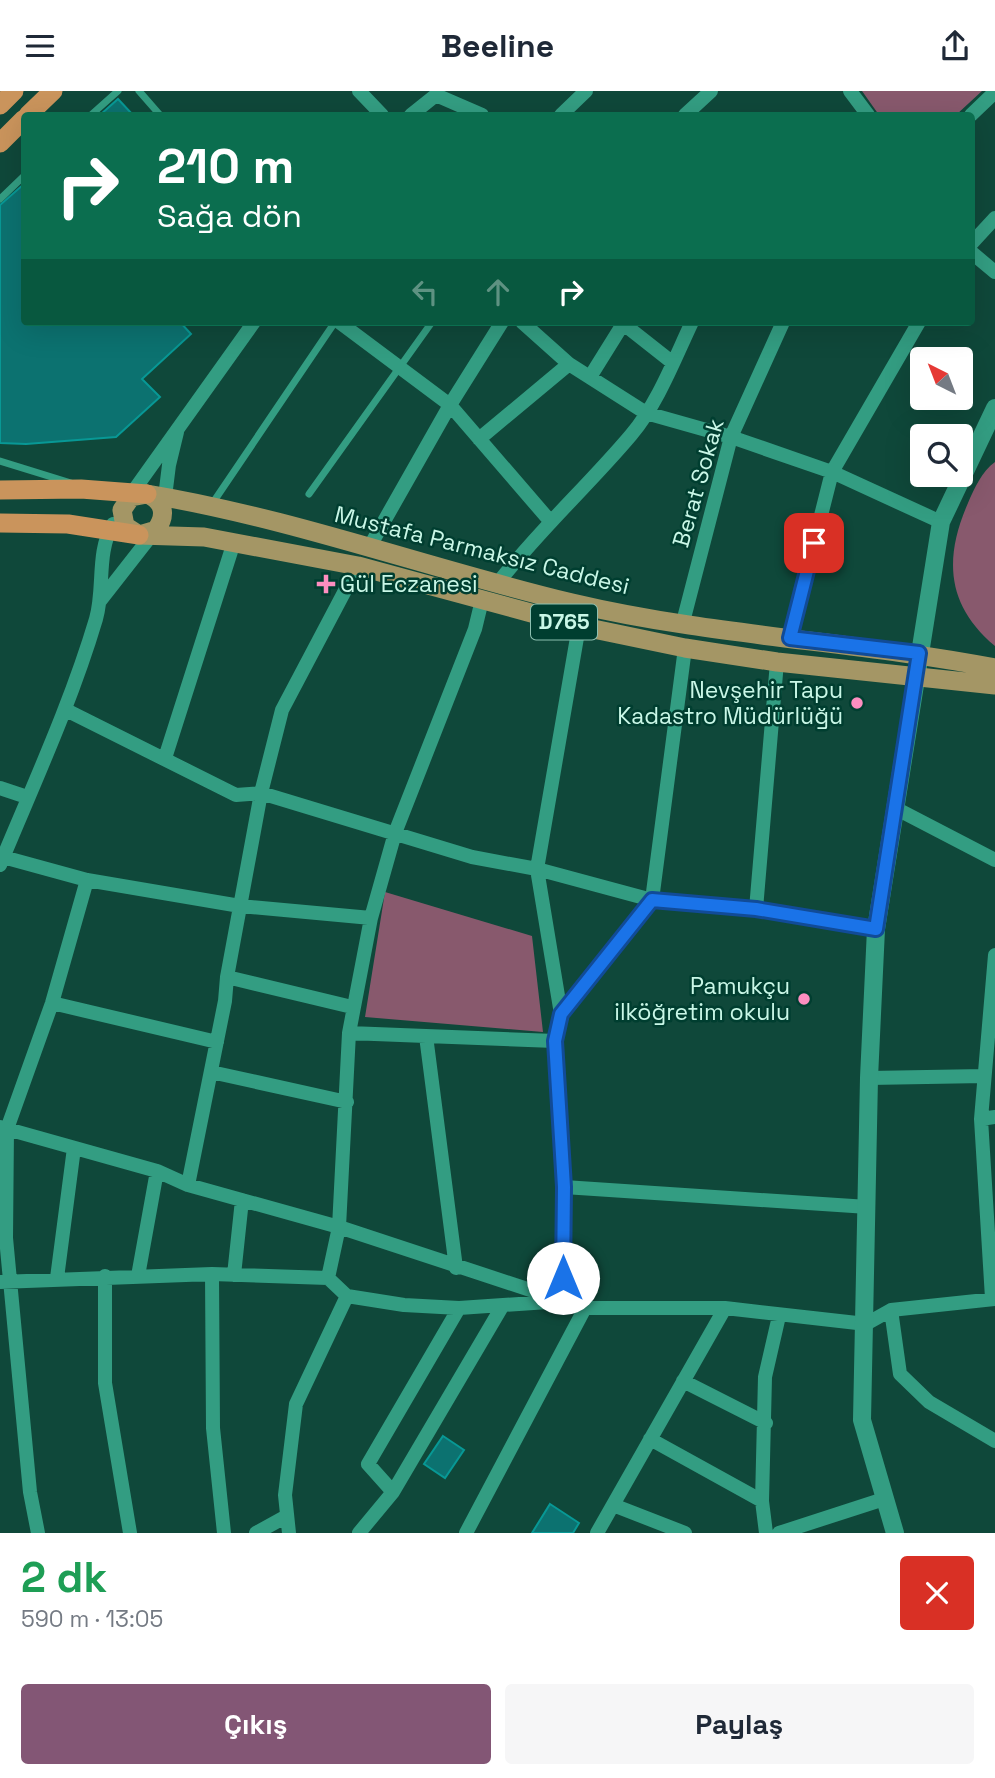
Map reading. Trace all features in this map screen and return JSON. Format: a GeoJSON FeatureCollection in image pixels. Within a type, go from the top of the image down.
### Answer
{"type":"FeatureCollection","features":[{"type":"Feature","properties":{"kind":"highway"},"geometry":{"type":"LineString","coordinates":[[0,105],[14,91]]}},
{"type":"Feature","properties":{"kind":"highway"},"geometry":{"type":"LineString","coordinates":[[31,112],[53,91]]}},
{"type":"Feature","properties":{"kind":"highway"},"geometry":{"type":"LineString","coordinates":[[0,143],[21,122]]}},
{"type":"Feature","properties":{"kind":"highway","name":"Mustafa Parmaksız Caddesi"},"geometry":{"type":"LineString","coordinates":[[0,490],[81,489],[147,512]]}},
{"type":"Feature","properties":{"kind":"highway","name":"D765"},"geometry":{"type":"LineString","coordinates":[[0,523],[110,529],[147,512]]}},
{"type":"Feature","properties":{"kind":"main road","name":"Mustafa Parmaksız Caddesi"},"geometry":{"type":"LineString","coordinates":[[147,512],[210,507],[370,546],[573,603],[790,638],[919,653],[995,667]]}},
{"type":"Feature","properties":{"kind":"main road","name":"Mustafa Parmaksız Caddesi"},"geometry":{"type":"LineString","coordinates":[[147,512],[234,542],[358,566],[579,626],[685,648],[995,685]]}},
{"type":"Feature","properties":{"kind":"street"},"geometry":{"type":"LineString","coordinates":[[359,91],[379,112]]}},
{"type":"Feature","properties":{"kind":"street"},"geometry":{"type":"LineString","coordinates":[[564,112],[586,91]]}},
{"type":"Feature","properties":{"kind":"street"},"geometry":{"type":"LineString","coordinates":[[688,112],[711,91]]}},
{"type":"Feature","properties":{"kind":"street"},"geometry":{"type":"LineString","coordinates":[[850,91],[863,112]]}},
{"type":"Feature","properties":{"kind":"street"},"geometry":{"type":"LineString","coordinates":[[974,112],[995,92]]}},
{"type":"Feature","properties":{"kind":"street"},"geometry":{"type":"LineString","coordinates":[[415,112],[436,95],[475,112]]}},
{"type":"Feature","properties":{"kind":"street"},"geometry":{"type":"LineString","coordinates":[[975,240],[995,218]]}},
{"type":"Feature","properties":{"kind":"street"},"geometry":{"type":"LineString","coordinates":[[975,255],[995,272]]}},
{"type":"Feature","properties":{"kind":"street"},"geometry":{"type":"LineString","coordinates":[[251,326],[178,428],[147,512],[99,602],[66,710],[2,861],[87,880],[240,906],[371,918]]}},
{"type":"Feature","properties":{"kind":"street"},"geometry":{"type":"LineString","coordinates":[[343,326],[450,405],[550,520]]}},
{"type":"Feature","properties":{"kind":"street"},"geometry":{"type":"LineString","coordinates":[[370,546],[450,405],[499,326]]}},
{"type":"Feature","properties":{"kind":"street"},"geometry":{"type":"LineString","coordinates":[[526,326],[569,364],[646,413],[731,437],[832,472],[941,522]]}},
{"type":"Feature","properties":{"kind":"street"},"geometry":{"type":"LineString","coordinates":[[590,377],[620,326]]}},
{"type":"Feature","properties":{"kind":"street"},"geometry":{"type":"LineString","coordinates":[[626,326],[673,363]]}},
{"type":"Feature","properties":{"kind":"street"},"geometry":{"type":"LineString","coordinates":[[498,583],[550,520],[631,434],[646,413],[690,326]]}},
{"type":"Feature","properties":{"kind":"street","name":"Berat Sokak"},"geometry":{"type":"LineString","coordinates":[[683,622],[731,437],[781,326]]}},
{"type":"Feature","properties":{"kind":"street"},"geometry":{"type":"LineString","coordinates":[[790,638],[832,472],[917,326]]}},
{"type":"Feature","properties":{"kind":"street"},"geometry":{"type":"LineString","coordinates":[[479,439],[569,364]]}},
{"type":"Feature","properties":{"kind":"street"},"geometry":{"type":"LineString","coordinates":[[895,1533],[862,1420],[869,1078],[876,929],[941,522],[995,408]]}},
{"type":"Feature","properties":{"kind":"street"},"geometry":{"type":"LineString","coordinates":[[99,602],[103,553],[110,529],[147,512],[178,428]]}},
{"type":"Feature","properties":{"kind":"street"},"geometry":{"type":"LineString","coordinates":[[165,758],[234,542]]}},
{"type":"Feature","properties":{"kind":"street"},"geometry":{"type":"LineString","coordinates":[[188,1185],[217,1042],[226,977],[261,793],[282,710],[358,566]]}},
{"type":"Feature","properties":{"kind":"street"},"geometry":{"type":"LineString","coordinates":[[328,1278],[339,1227],[352,1007],[371,918],[395,833],[475,629],[482,600]]}},
{"type":"Feature","properties":{"kind":"street"},"geometry":{"type":"LineString","coordinates":[[563,1301],[564,1187],[555,1041],[561,1014],[537,869],[579,626]]}},
{"type":"Feature","properties":{"kind":"street"},"geometry":{"type":"LineString","coordinates":[[561,1014],[652,900],[685,648]]}},
{"type":"Feature","properties":{"kind":"street"},"geometry":{"type":"LineString","coordinates":[[756,909],[777,661]]}},
{"type":"Feature","properties":{"kind":"street"},"geometry":{"type":"LineString","coordinates":[[66,710],[236,795],[261,793],[472,857],[537,869],[652,900],[756,909],[876,929]]}},
{"type":"Feature","properties":{"kind":"street"},"geometry":{"type":"LineString","coordinates":[[0,788],[27,797]]}},
{"type":"Feature","properties":{"kind":"street"},"geometry":{"type":"LineString","coordinates":[[895,808],[995,860]]}},
{"type":"Feature","properties":{"kind":"street"},"geometry":{"type":"LineString","coordinates":[[38,1533],[30,1492],[6,1280],[3,1128],[52,1003],[87,880]]}},
{"type":"Feature","properties":{"kind":"street"},"geometry":{"type":"LineString","coordinates":[[3,1128],[157,1171],[188,1185],[339,1227],[456,1268],[585,1308],[724,1308],[866,1324],[891,1310],[994,1298],[988,1118],[984,1076],[995,955]]}},
{"type":"Feature","properties":{"kind":"street"},"geometry":{"type":"LineString","coordinates":[[226,977],[352,1007]]}},
{"type":"Feature","properties":{"kind":"street"},"geometry":{"type":"LineString","coordinates":[[52,1003],[217,1042]]}},
{"type":"Feature","properties":{"kind":"street"},"geometry":{"type":"LineString","coordinates":[[349,1033],[555,1041]]}},
{"type":"Feature","properties":{"kind":"street"},"geometry":{"type":"LineString","coordinates":[[426,1035],[456,1268]]}},
{"type":"Feature","properties":{"kind":"street"},"geometry":{"type":"LineString","coordinates":[[211,1072],[347,1102]]}},
{"type":"Feature","properties":{"kind":"street"},"geometry":{"type":"LineString","coordinates":[[869,1078],[984,1076]]}},
{"type":"Feature","properties":{"kind":"street"},"geometry":{"type":"LineString","coordinates":[[57,1278],[74,1148]]}},
{"type":"Feature","properties":{"kind":"street"},"geometry":{"type":"LineString","coordinates":[[138,1276],[157,1171]]}},
{"type":"Feature","properties":{"kind":"street"},"geometry":{"type":"LineString","coordinates":[[564,1187],[868,1207]]}},
{"type":"Feature","properties":{"kind":"street"},"geometry":{"type":"LineString","coordinates":[[234,1275],[242,1200]]}},
{"type":"Feature","properties":{"kind":"street"},"geometry":{"type":"LineString","coordinates":[[6,1280],[212,1274],[328,1278],[348,1296],[404,1305],[459,1308],[563,1301]]}},
{"type":"Feature","properties":{"kind":"street"},"geometry":{"type":"LineString","coordinates":[[212,1274],[213,1428],[224,1533]]}},
{"type":"Feature","properties":{"kind":"street"},"geometry":{"type":"LineString","coordinates":[[105,1276],[105,1383],[130,1533]]}},
{"type":"Feature","properties":{"kind":"street"},"geometry":{"type":"LineString","coordinates":[[289,1533],[285,1495],[296,1404],[348,1296]]}},
{"type":"Feature","properties":{"kind":"street"},"geometry":{"type":"LineString","coordinates":[[359,1533],[393,1492],[503,1305]]}},
{"type":"Feature","properties":{"kind":"street"},"geometry":{"type":"LineString","coordinates":[[393,1492],[368,1464],[459,1308]]}},
{"type":"Feature","properties":{"kind":"street"},"geometry":{"type":"LineString","coordinates":[[466,1533],[585,1308]]}},
{"type":"Feature","properties":{"kind":"street"},"geometry":{"type":"LineString","coordinates":[[597,1533],[724,1308]]}},
{"type":"Feature","properties":{"kind":"street"},"geometry":{"type":"LineString","coordinates":[[891,1310],[900,1374],[929,1402],[995,1441]]}},
{"type":"Feature","properties":{"kind":"street"},"geometry":{"type":"LineString","coordinates":[[765,1533],[762,1501],[766,1423],[765,1377],[779,1316]]}},
{"type":"Feature","properties":{"kind":"street"},"geometry":{"type":"LineString","coordinates":[[683,1381],[766,1423]]}},
{"type":"Feature","properties":{"kind":"street"},"geometry":{"type":"LineString","coordinates":[[650,1439],[762,1501]]}},
{"type":"Feature","properties":{"kind":"street"},"geometry":{"type":"LineString","coordinates":[[779,1533],[884,1499]]}},
{"type":"Feature","properties":{"kind":"street"},"geometry":{"type":"LineString","coordinates":[[612,1505],[685,1533]]}},
{"type":"Feature","properties":{"kind":"street"},"geometry":{"type":"LineString","coordinates":[[256,1533],[287,1516]]}},
{"type":"Feature","properties":{"kind":"lane"},"geometry":{"type":"LineString","coordinates":[[94,112],[118,91]]}},
{"type":"Feature","properties":{"kind":"lane"},"geometry":{"type":"LineString","coordinates":[[139,91],[157,112]]}},
{"type":"Feature","properties":{"kind":"lane"},"geometry":{"type":"LineString","coordinates":[[0,199],[21,180]]}},
{"type":"Feature","properties":{"kind":"lane"},"geometry":{"type":"LineString","coordinates":[[210,507],[334,326]]}},
{"type":"Feature","properties":{"kind":"lane"},"geometry":{"type":"LineString","coordinates":[[309,494],[429,326]]}},
{"type":"Feature","properties":{"kind":"lane"},"geometry":{"type":"LineString","coordinates":[[0,461],[62,478],[81,489]]}},
{"type":"Feature","properties":{"kind":"shaded area"},"geometry":{"type":"Polygon","coordinates":[[[862,91],[982,91],[959,112],[877,112],[862,91]]]}},
{"type":"Feature","properties":{"kind":"shaded area"},"geometry":{"type":"Polygon","coordinates":[[[995,462],[995,646],[967,614],[954,580],[953,562],[960,523],[968,503],[982,475],[995,462]]]}},
{"type":"Feature","properties":{"kind":"shaded area"},"geometry":{"type":"Polygon","coordinates":[[[385,892],[532,936],[543,1032],[365,1017],[385,892]]]}},
{"type":"Feature","properties":{"kind":"building"},"geometry":{"type":"Polygon","coordinates":[[[118,99],[130,112],[103,112],[118,99]]]}},
{"type":"Feature","properties":{"kind":"building"},"geometry":{"type":"Polygon","coordinates":[[[21,187],[21,326],[184,326],[191,334],[142,379],[160,397],[116,437],[26,444],[0,443],[0,205],[21,187]]]}},
{"type":"Feature","properties":{"kind":"building"},"geometry":{"type":"Polygon","coordinates":[[[443,1436],[464,1450],[445,1478],[424,1464],[443,1436]]]}},
{"type":"Feature","properties":{"kind":"building"},"geometry":{"type":"Polygon","coordinates":[[[550,1504],[579,1523],[573,1533],[532,1533],[550,1504]]]}},
{"type":"Feature","properties":{"kind":"place","name":"Gül Eczanesi"},"geometry":{"type":"Point","coordinates":[326,584]}},
{"type":"Feature","properties":{"kind":"place","name":"Nevşehir Tapu Kadastro Müdürlüğü"},"geometry":{"type":"Point","coordinates":[857,703]}},
{"type":"Feature","properties":{"kind":"place","name":"Pamukçu ilköğretim okulu"},"geometry":{"type":"Point","coordinates":[804,999]}},
{"type":"Feature","properties":{"kind":"route"},"geometry":{"type":"LineString","coordinates":[[563,1278],[564,1187],[555,1041],[561,1014],[652,900],[756,909],[876,929],[919,653],[790,638],[814,543]]}}]}
